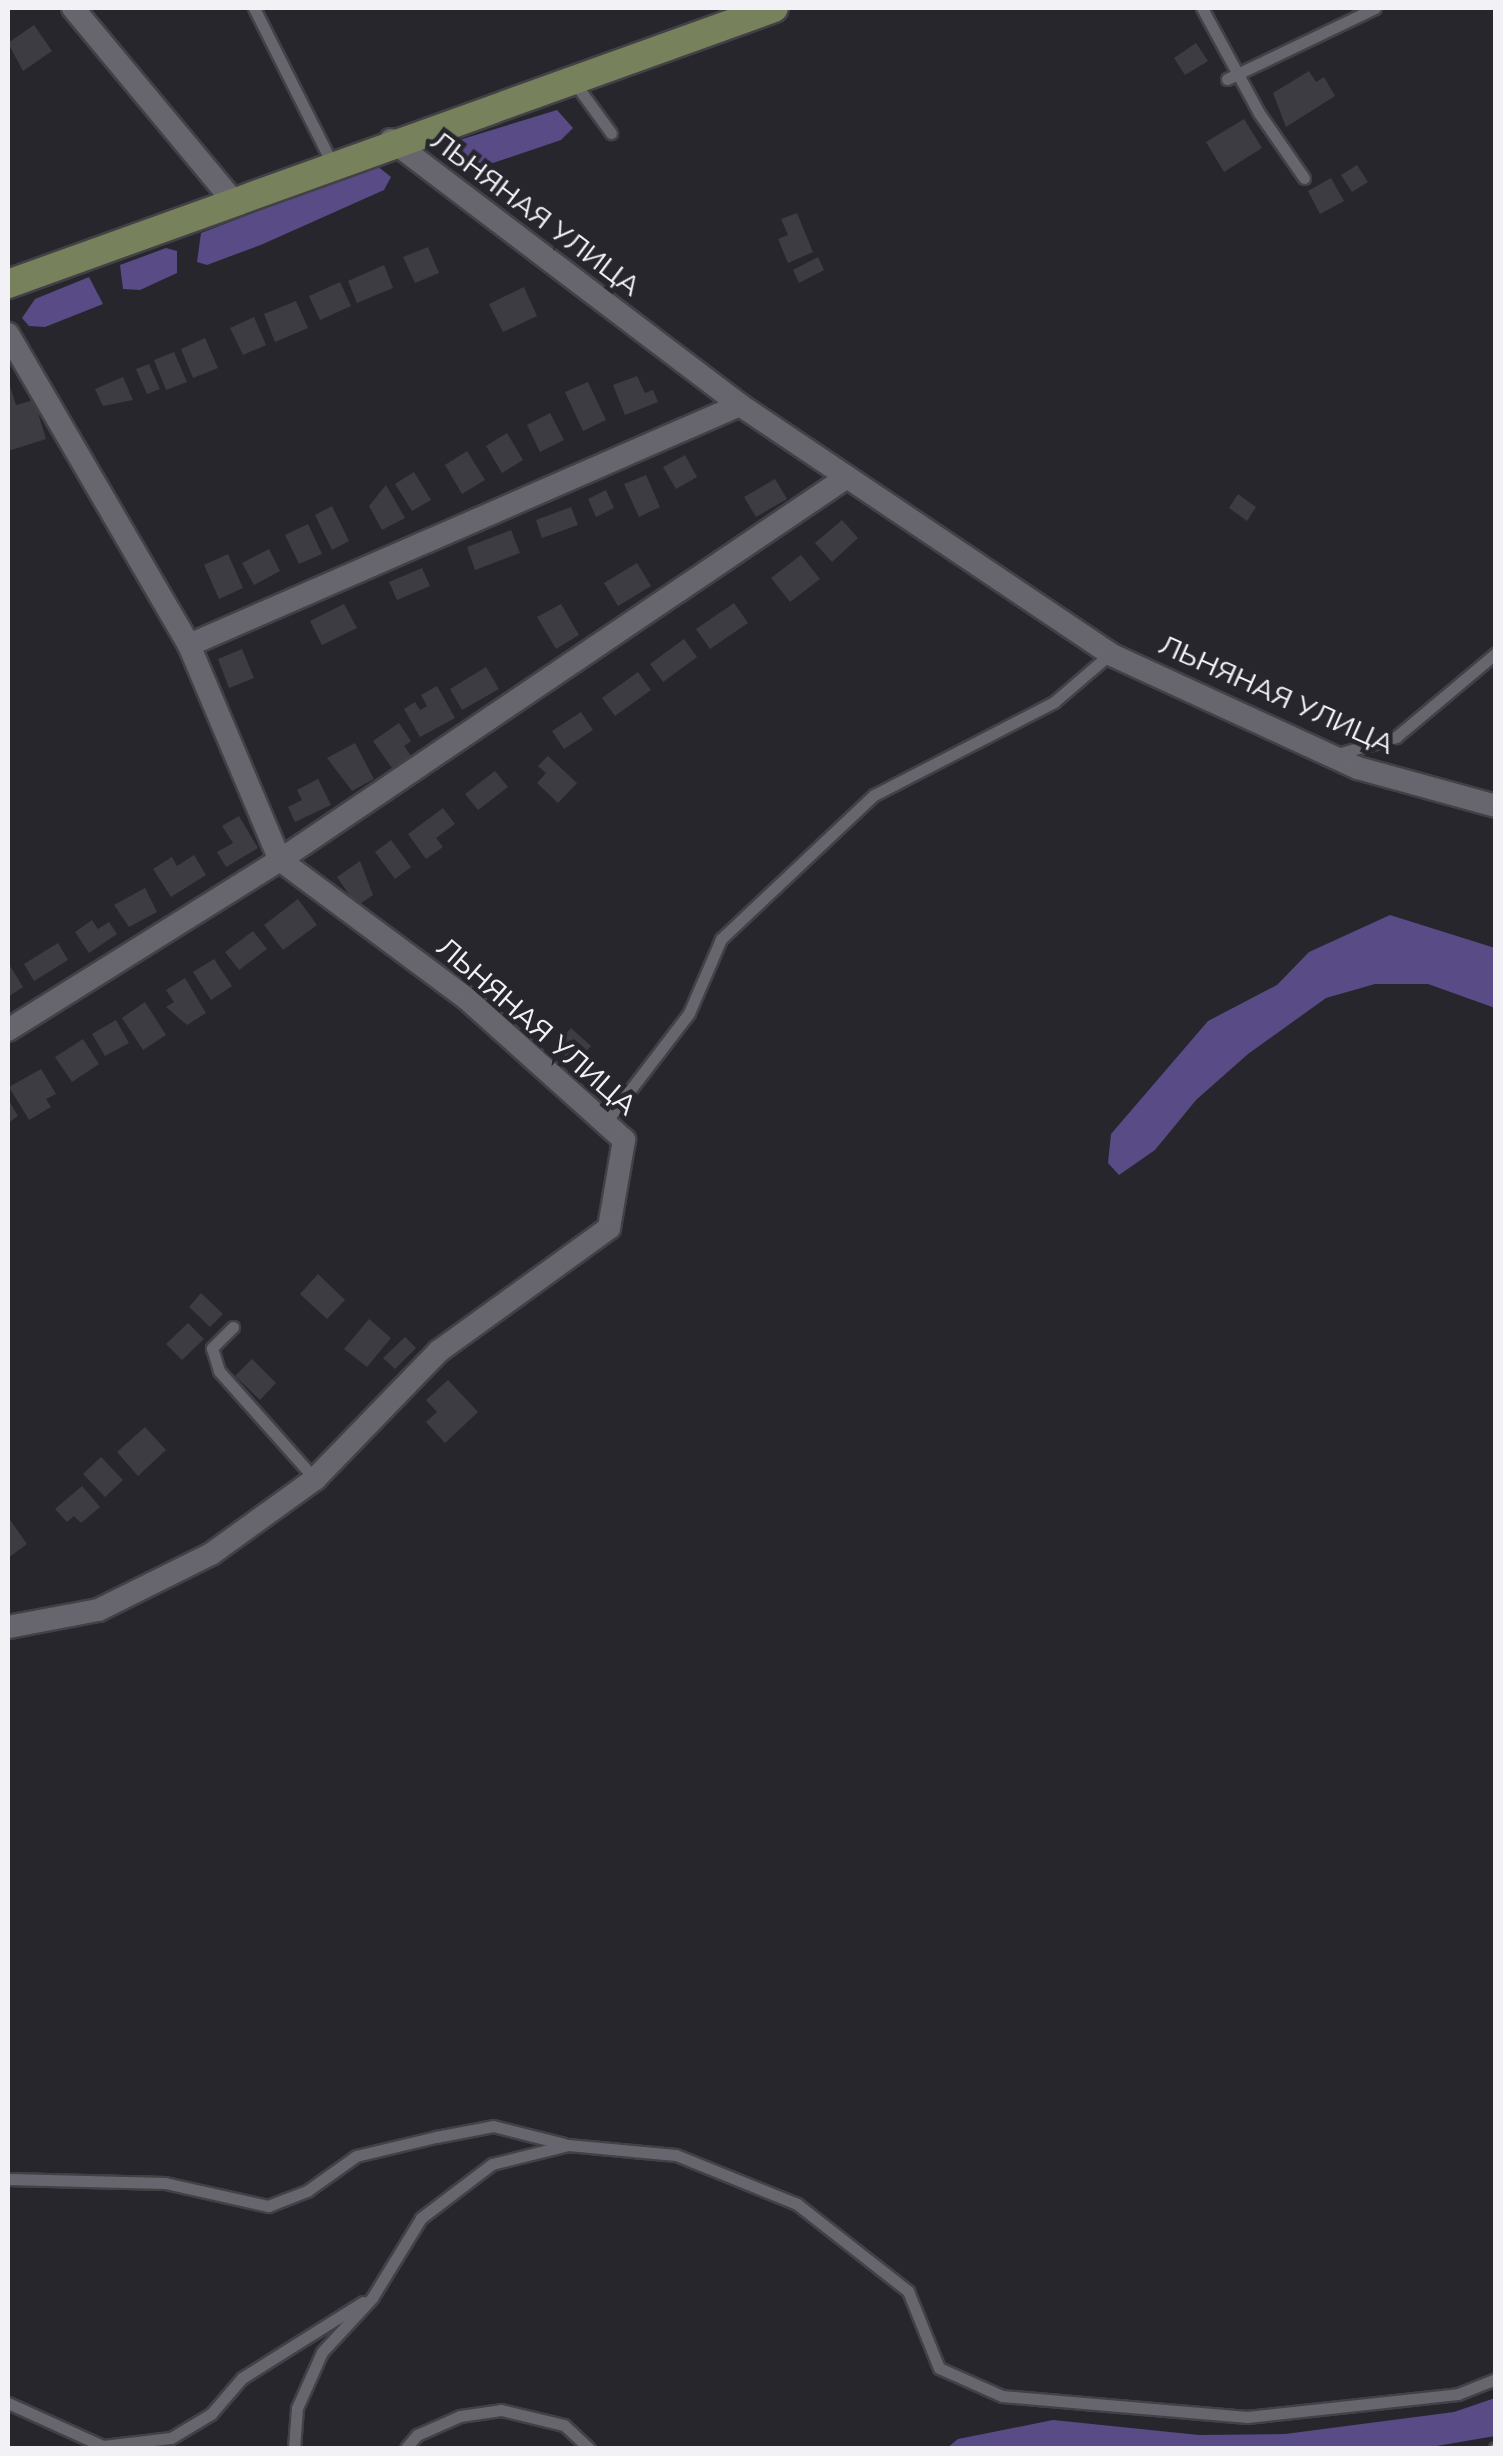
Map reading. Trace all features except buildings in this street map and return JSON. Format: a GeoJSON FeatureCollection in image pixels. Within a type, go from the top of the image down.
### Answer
{"type":"FeatureCollection","features":[{"type":"Feature","properties":{"kind":"main road"},"geometry":{"type":"LineString","coordinates":[[8,284],[391,140],[774,8]]}},
{"type":"Feature","properties":{"kind":"street"},"geometry":{"type":"LineString","coordinates":[[79,10],[234,202]]}},
{"type":"Feature","properties":{"kind":"street","name":"ЛЬНЯНАЯ УЛИЦА"},"geometry":{"type":"LineString","coordinates":[[391,140],[740,406],[1110,654],[1330,756],[1496,806]]}},
{"type":"Feature","properties":{"kind":"street"},"geometry":{"type":"LineString","coordinates":[[8,334],[190,645],[280,860]]}},
{"type":"Feature","properties":{"kind":"street"},"geometry":{"type":"LineString","coordinates":[[190,645],[740,406]]}},
{"type":"Feature","properties":{"kind":"street"},"geometry":{"type":"LineString","coordinates":[[8,1030],[280,860],[848,477]]}},
{"type":"Feature","properties":{"kind":"street","name":"ЛЬНЯНАЯ УЛИЦА"},"geometry":{"type":"LineString","coordinates":[[8,1627],[98,1610],[211,1554],[315,1478],[439,1351],[609,1228],[624,1140],[467,998],[280,860]]}},
{"type":"Feature","properties":{"kind":"lane"},"geometry":{"type":"LineString","coordinates":[[254,8],[332,163]]}},
{"type":"Feature","properties":{"kind":"lane"},"geometry":{"type":"LineString","coordinates":[[1202,8],[1304,178]]}},
{"type":"Feature","properties":{"kind":"lane"},"geometry":{"type":"LineString","coordinates":[[1227,79],[1238,70],[1374,8]]}},
{"type":"Feature","properties":{"kind":"lane"},"geometry":{"type":"LineString","coordinates":[[572,78],[588,108],[612,134]]}},
{"type":"Feature","properties":{"kind":"lane"},"geometry":{"type":"LineString","coordinates":[[1330,756],[1396,737],[1496,652]]}},
{"type":"Feature","properties":{"kind":"lane"},"geometry":{"type":"LineString","coordinates":[[605,1123],[690,1012],[722,939],[874,794],[1054,702],[1110,654]]}},
{"type":"Feature","properties":{"kind":"lane"},"geometry":{"type":"LineString","coordinates":[[233,1327],[212,1348],[219,1371],[315,1478]]}},
{"type":"Feature","properties":{"kind":"lane"},"geometry":{"type":"LineString","coordinates":[[8,2179],[165,2183],[268,2206],[307,2190],[356,2156],[494,2126],[568,2145],[676,2155],[797,2204],[908,2291],[939,2368],[1002,2396],[1247,2417],[1458,2394],[1496,2379]]}},
{"type":"Feature","properties":{"kind":"lane"},"geometry":{"type":"LineString","coordinates":[[294,2448],[297,2408],[322,2352],[372,2298],[421,2218],[492,2164],[568,2145]]}},
{"type":"Feature","properties":{"kind":"lane"},"geometry":{"type":"LineString","coordinates":[[8,2403],[103,2446],[171,2438],[210,2414],[242,2378],[289,2344],[372,2298]]}},
{"type":"Feature","properties":{"kind":"lane"},"geometry":{"type":"LineString","coordinates":[[406,2448],[417,2435],[460,2416],[501,2410],[564,2425],[589,2448]]}},
{"type":"Feature","properties":{"kind":"shaded area"},"geometry":{"type":"Polygon","coordinates":[[[557,110],[573,128],[561,140],[493,163],[455,163],[456,141],[557,110]]]}},
{"type":"Feature","properties":{"kind":"shaded area"},"geometry":{"type":"Polygon","coordinates":[[[376,165],[391,177],[384,190],[263,244],[207,265],[197,262],[201,233],[376,165]]]}},
{"type":"Feature","properties":{"kind":"shaded area"},"geometry":{"type":"Polygon","coordinates":[[[166,248],[177,251],[177,273],[140,290],[123,289],[120,265],[166,248]]]}},
{"type":"Feature","properties":{"kind":"shaded area"},"geometry":{"type":"Polygon","coordinates":[[[89,277],[103,304],[45,327],[29,326],[22,318],[35,299],[89,277]]]}},
{"type":"Feature","properties":{"kind":"shaded area"},"geometry":{"type":"Polygon","coordinates":[[[1390,915],[1495,948],[1495,1008],[1428,984],[1375,984],[1326,998],[1248,1054],[1196,1100],[1155,1150],[1119,1175],[1108,1163],[1111,1134],[1208,1021],[1277,985],[1309,952],[1390,915]]]}},
{"type":"Feature","properties":{"kind":"shaded area"},"geometry":{"type":"Polygon","coordinates":[[[1495,2398],[1495,2436],[1425,2448],[947,2448],[958,2439],[1053,2420],[1199,2435],[1285,2434],[1454,2412],[1495,2398]]]}}]}
